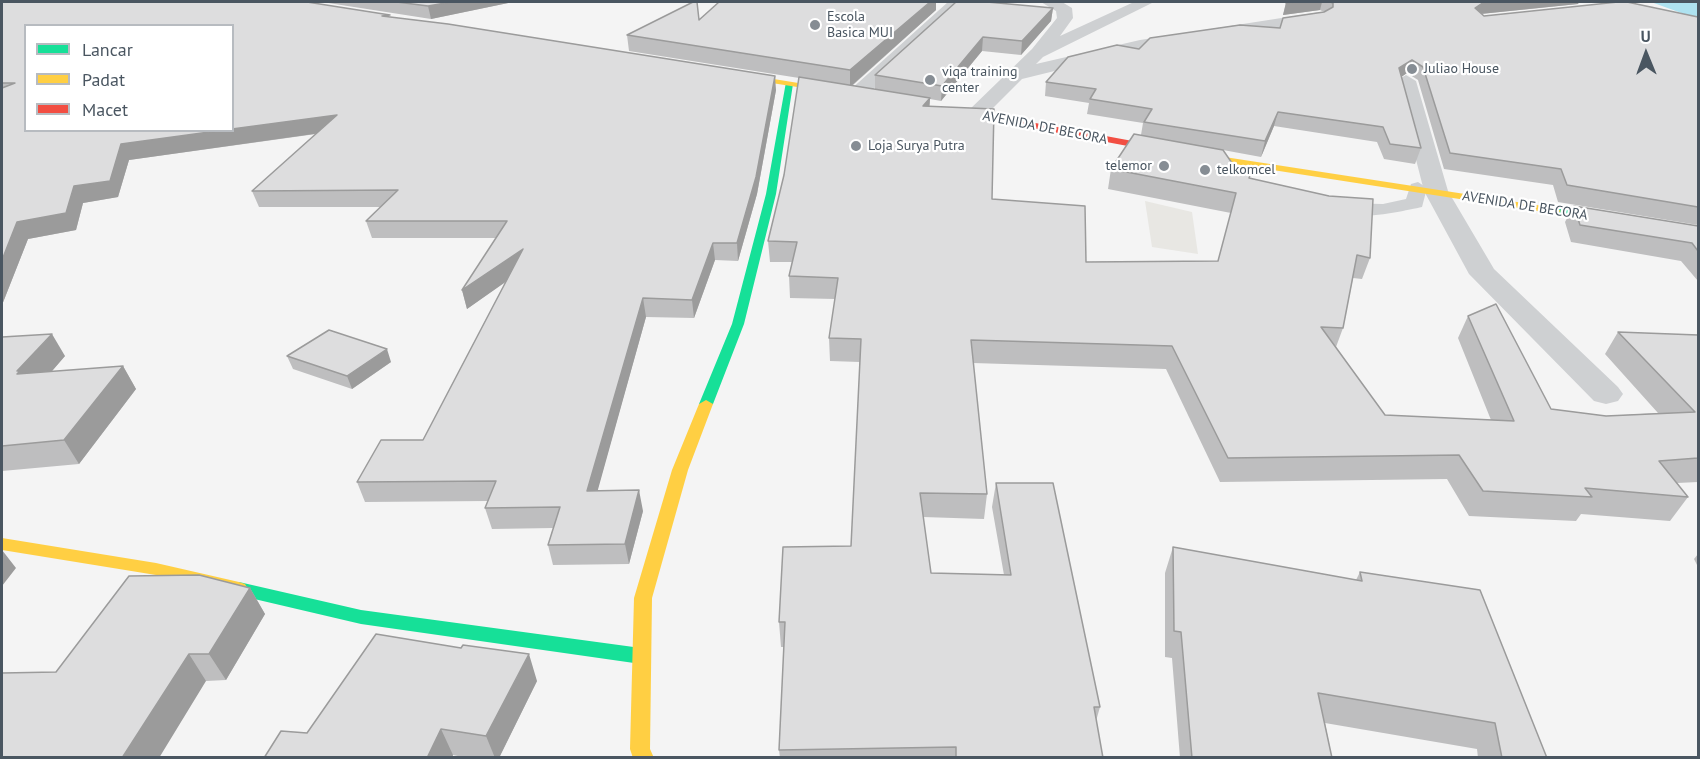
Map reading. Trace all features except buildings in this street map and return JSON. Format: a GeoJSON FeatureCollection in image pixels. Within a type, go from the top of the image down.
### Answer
{"type":"FeatureCollection","features":[{"type":"Feature","properties":{"kind":"street"},"geometry":{"type":"LineString","coordinates":[[856,95],[957,2]]}},
{"type":"Feature","properties":{"kind":"street"},"geometry":{"type":"LineString","coordinates":[[975,114],[1037,53],[1065,18],[1064,8],[1049,2]]}},
{"type":"Feature","properties":{"kind":"street"},"geometry":{"type":"LineString","coordinates":[[1037,53],[1146,2]]}},
{"type":"Feature","properties":{"kind":"street"},"geometry":{"type":"LineString","coordinates":[[1015,75],[1140,45],[1320,17]]}},
{"type":"Feature","properties":{"kind":"street"},"geometry":{"type":"LineString","coordinates":[[718,72],[877,98]]}},
{"type":"Feature","properties":{"kind":"street"},"geometry":{"type":"LineString","coordinates":[[1406,81],[1427,190],[1483,274],[1606,394]]}},
{"type":"Feature","properties":{"kind":"street"},"geometry":{"type":"LineString","coordinates":[[644,758],[640,749],[643,598],[680,470],[738,324],[771,194],[789,84]]}},
{"type":"Feature","properties":{"kind":"street","name":"AVENIDA DE BECORA"},"geometry":{"type":"LineString","coordinates":[[932,107],[1224,161],[1427,190],[1698,235]]}},
{"type":"Feature","properties":{"kind":"street"},"geometry":{"type":"LineString","coordinates":[[2,544],[156,569],[361,617],[641,656]]}},
{"type":"Feature","properties":{"kind":"lane"},"geometry":{"type":"LineString","coordinates":[[1224,161],[1238,180]]}},
{"type":"Feature","properties":{"kind":"lane"},"geometry":{"type":"LineString","coordinates":[[1323,208],[1383,210],[1415,203],[1427,190]]}},
{"type":"Feature","properties":{"kind":"shaded area"},"geometry":{"type":"Polygon","coordinates":[[[1145,201],[1192,212],[1198,254],[1152,247],[1145,201]]]}},
{"type":"Feature","properties":{"kind":"water"},"geometry":{"type":"Polygon","coordinates":[[[1651,2],[1698,2],[1698,19],[1651,2]]]}},
{"type":"Feature","properties":{"kind":"traffic: fast"},"geometry":{"type":"LineString","coordinates":[[706,404],[738,324],[771,194],[789,84]]}},
{"type":"Feature","properties":{"kind":"traffic: fast"},"geometry":{"type":"LineString","coordinates":[[1556,211],[1698,235]]}},
{"type":"Feature","properties":{"kind":"traffic: fast"},"geometry":{"type":"LineString","coordinates":[[239,589],[361,617],[641,656]]}},
{"type":"Feature","properties":{"kind":"traffic: slow"},"geometry":{"type":"LineString","coordinates":[[730,74],[842,92]]}},
{"type":"Feature","properties":{"kind":"traffic: slow"},"geometry":{"type":"LineString","coordinates":[[1192,155],[1556,211]]}},
{"type":"Feature","properties":{"kind":"traffic: slow"},"geometry":{"type":"LineString","coordinates":[[644,758],[640,749],[643,598],[680,470],[706,404]]}},
{"type":"Feature","properties":{"kind":"traffic: slow"},"geometry":{"type":"LineString","coordinates":[[2,544],[156,569],[239,589]]}},
{"type":"Feature","properties":{"kind":"traffic: jam"},"geometry":{"type":"LineString","coordinates":[[949,110],[1192,155]]}},
{"type":"Feature","properties":{"kind":"place","name":"Escola Basica MUI"},"geometry":{"type":"Point","coordinates":[815,25]}},
{"type":"Feature","properties":{"kind":"place","name":"Juliao House"},"geometry":{"type":"Point","coordinates":[1412,69]}},
{"type":"Feature","properties":{"kind":"place","name":"viqa training center"},"geometry":{"type":"Point","coordinates":[930,80]}},
{"type":"Feature","properties":{"kind":"place","name":"Loja Surya Putra"},"geometry":{"type":"Point","coordinates":[856,146]}},
{"type":"Feature","properties":{"kind":"place","name":"telemor"},"geometry":{"type":"Point","coordinates":[1164,166]}},
{"type":"Feature","properties":{"kind":"place","name":"telkomcel"},"geometry":{"type":"Point","coordinates":[1205,170]}}]}
